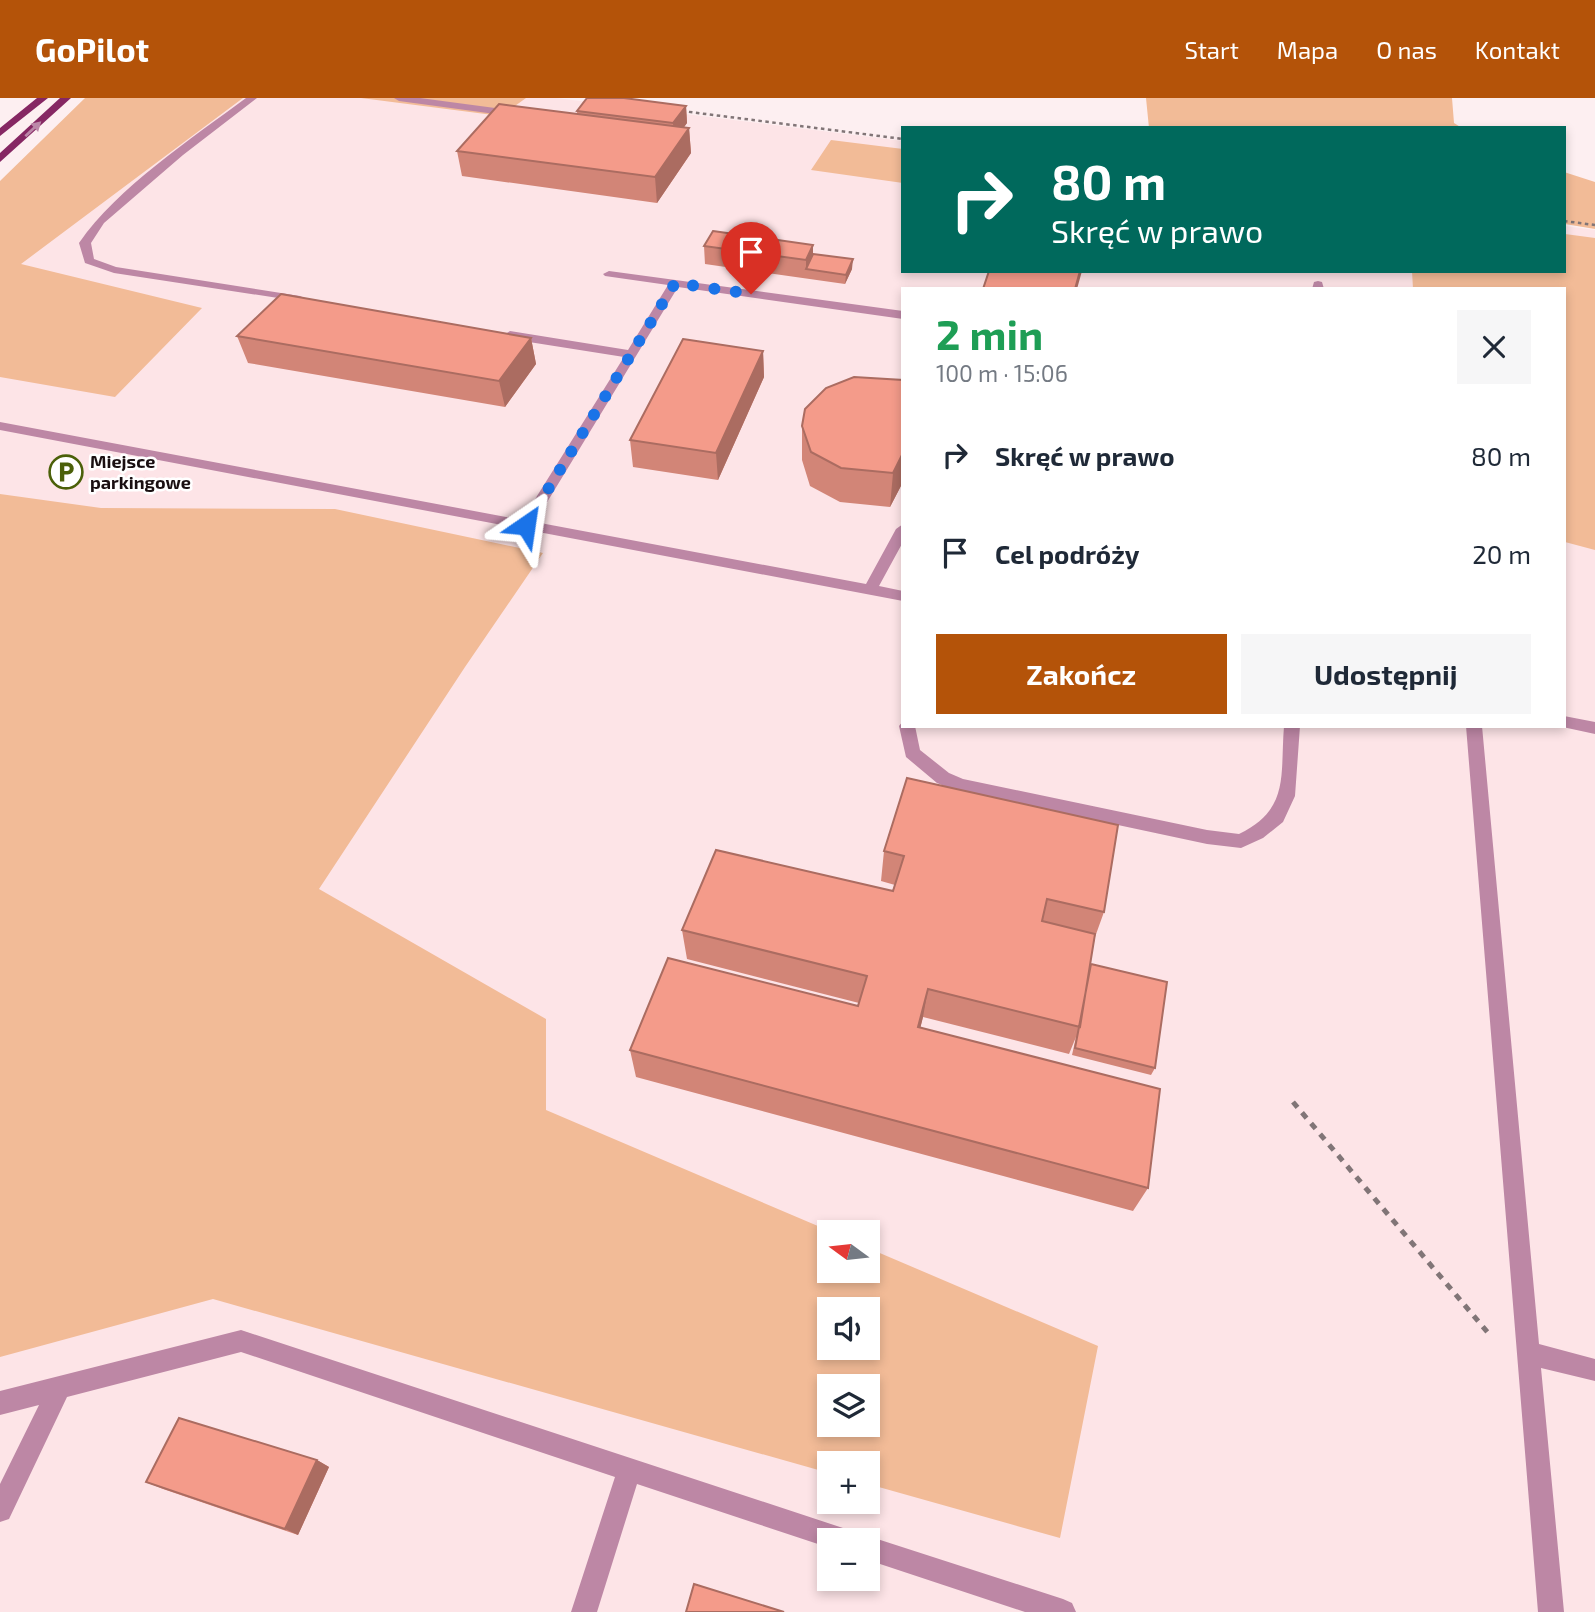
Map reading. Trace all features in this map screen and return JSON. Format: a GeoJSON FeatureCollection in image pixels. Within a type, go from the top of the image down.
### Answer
{"type":"FeatureCollection","features":[{"type":"Feature","properties":{"kind":"main road"},"geometry":{"type":"LineString","coordinates":[[0,132],[43,98]]}},
{"type":"Feature","properties":{"kind":"main road"},"geometry":{"type":"LineString","coordinates":[[0,159],[66,98]]}},
{"type":"Feature","properties":{"kind":"lane"},"geometry":{"type":"LineString","coordinates":[[252,98],[179,153],[100,221],[85,243],[89,261],[114,271],[315,303]]}},
{"type":"Feature","properties":{"kind":"lane"},"geometry":{"type":"LineString","coordinates":[[399,98],[528,115]]}},
{"type":"Feature","properties":{"kind":"lane"},"geometry":{"type":"LineString","coordinates":[[609,274],[901,315]]}},
{"type":"Feature","properties":{"kind":"lane"},"geometry":{"type":"LineString","coordinates":[[526,525],[675,283]]}},
{"type":"Feature","properties":{"kind":"lane"},"geometry":{"type":"LineString","coordinates":[[494,332],[631,355]]}},
{"type":"Feature","properties":{"kind":"lane"},"geometry":{"type":"LineString","coordinates":[[0,426],[901,596]]}},
{"type":"Feature","properties":{"kind":"lane"},"geometry":{"type":"LineString","coordinates":[[870,590],[901,533]]}},
{"type":"Feature","properties":{"kind":"lane"},"geometry":{"type":"LineString","coordinates":[[1566,722],[1595,729]]}},
{"type":"Feature","properties":{"kind":"lane"},"geometry":{"type":"LineString","coordinates":[[906,728],[912,753],[943,778],[960,785],[1241,841],[1277,817],[1287,796],[1293,728]]}},
{"type":"Feature","properties":{"kind":"lane"},"geometry":{"type":"LineString","coordinates":[[1474,728],[1550,1612]]}},
{"type":"Feature","properties":{"kind":"lane"},"geometry":{"type":"LineString","coordinates":[[0,1403],[241,1341],[817,1531]]}},
{"type":"Feature","properties":{"kind":"lane"},"geometry":{"type":"LineString","coordinates":[[1528,1353],[1595,1370]]}},
{"type":"Feature","properties":{"kind":"lane"},"geometry":{"type":"LineString","coordinates":[[0,1510],[60,1388]]}},
{"type":"Feature","properties":{"kind":"lane"},"geometry":{"type":"LineString","coordinates":[[584,1612],[629,1470]]}},
{"type":"Feature","properties":{"kind":"lane"},"geometry":{"type":"LineString","coordinates":[[880,1552],[1063,1612]]}},
{"type":"Feature","properties":{"kind":"path"},"geometry":{"type":"LineString","coordinates":[[682,111],[901,139]]}},
{"type":"Feature","properties":{"kind":"path"},"geometry":{"type":"LineString","coordinates":[[1566,221],[1595,225]]}},
{"type":"Feature","properties":{"kind":"path"},"geometry":{"type":"LineString","coordinates":[[1293,1102],[1484,1331],[1528,1353]]}},
{"type":"Feature","properties":{"kind":"shaded area"},"geometry":{"type":"Polygon","coordinates":[[[85,98],[243,98],[21,264],[202,308],[115,397],[0,377],[0,181],[85,98]]]}},
{"type":"Feature","properties":{"kind":"shaded area"},"geometry":{"type":"Polygon","coordinates":[[[140,98],[556,98],[901,141],[901,273],[1566,273],[1566,226],[1595,230],[1595,1612],[0,1612],[0,220],[140,98]]]}},
{"type":"Feature","properties":{"kind":"shaded area"},"geometry":{"type":"Polygon","coordinates":[[[361,98],[526,98],[501,116],[361,98]]]}},
{"type":"Feature","properties":{"kind":"shaded area"},"geometry":{"type":"Polygon","coordinates":[[[1146,98],[1452,98],[1454,123],[1459,126],[1149,126],[1146,98]]]}},
{"type":"Feature","properties":{"kind":"shaded area"},"geometry":{"type":"Polygon","coordinates":[[[831,140],[901,149],[901,183],[811,170],[831,140]]]}},
{"type":"Feature","properties":{"kind":"shaded area"},"geometry":{"type":"Polygon","coordinates":[[[1566,173],[1595,182],[1595,229],[1566,224],[1566,173]]]}},
{"type":"Feature","properties":{"kind":"shaded area"},"geometry":{"type":"Polygon","coordinates":[[[1566,234],[1595,238],[1595,550],[1566,542],[1566,287],[1413,287],[1412,273],[1566,273],[1566,234]]]}},
{"type":"Feature","properties":{"kind":"shaded area"},"geometry":{"type":"Polygon","coordinates":[[[0,494],[101,508],[335,509],[543,553],[319,889],[546,1019],[546,1110],[817,1226],[817,1283],[880,1283],[880,1253],[1098,1346],[1060,1538],[880,1487],[880,1451],[817,1451],[817,1470],[213,1299],[0,1357],[0,494]]]}},
{"type":"Feature","properties":{"kind":"building"},"geometry":{"type":"Polygon","coordinates":[[[587,98],[624,98],[686,106],[673,123],[577,111],[587,98]]]}},
{"type":"Feature","properties":{"kind":"building"},"geometry":{"type":"Polygon","coordinates":[[[499,104],[689,128],[655,177],[457,151],[499,104]]]}},
{"type":"Feature","properties":{"kind":"building"},"geometry":{"type":"Polygon","coordinates":[[[713,231],[813,245],[806,260],[704,246],[713,231]]]}},
{"type":"Feature","properties":{"kind":"building"},"geometry":{"type":"Polygon","coordinates":[[[813,254],[853,259],[846,275],[806,269],[813,254]]]}},
{"type":"Feature","properties":{"kind":"building"},"geometry":{"type":"Polygon","coordinates":[[[988,273],[1079,273],[1076,287],[984,287],[988,273]]]}},
{"type":"Feature","properties":{"kind":"building"},"geometry":{"type":"Polygon","coordinates":[[[281,294],[531,338],[499,381],[237,336],[281,294]]]}},
{"type":"Feature","properties":{"kind":"building"},"geometry":{"type":"Polygon","coordinates":[[[683,339],[763,351],[716,453],[630,440],[683,339]]]}},
{"type":"Feature","properties":{"kind":"building"},"geometry":{"type":"Polygon","coordinates":[[[854,377],[901,380],[901,457],[893,473],[841,468],[811,452],[802,426],[805,409],[826,388],[854,377]]]}},
{"type":"Feature","properties":{"kind":"building"},"geometry":{"type":"Polygon","coordinates":[[[907,778],[1118,825],[1104,912],[1047,899],[1042,921],[1095,934],[1080,1027],[928,989],[918,1027],[1160,1089],[1148,1188],[630,1050],[668,958],[858,1006],[867,976],[682,930],[716,850],[893,891],[904,856],[884,851],[907,778]]]}},
{"type":"Feature","properties":{"kind":"building"},"geometry":{"type":"Polygon","coordinates":[[[1091,964],[1167,982],[1155,1068],[1075,1048],[1091,964]]]}},
{"type":"Feature","properties":{"kind":"building"},"geometry":{"type":"Polygon","coordinates":[[[179,1418],[317,1460],[285,1529],[146,1482],[179,1418]]]}},
{"type":"Feature","properties":{"kind":"building"},"geometry":{"type":"Polygon","coordinates":[[[694,1584],[784,1612],[686,1612],[694,1584]]]}},
{"type":"Feature","properties":{"kind":"place","name":"Miejsce parkingowe"},"geometry":{"type":"Point","coordinates":[66,472]}},
{"type":"Feature","properties":{"kind":"route"},"geometry":{"type":"LineString","coordinates":[[526,525],[675,283],[751,294]]}}]}
